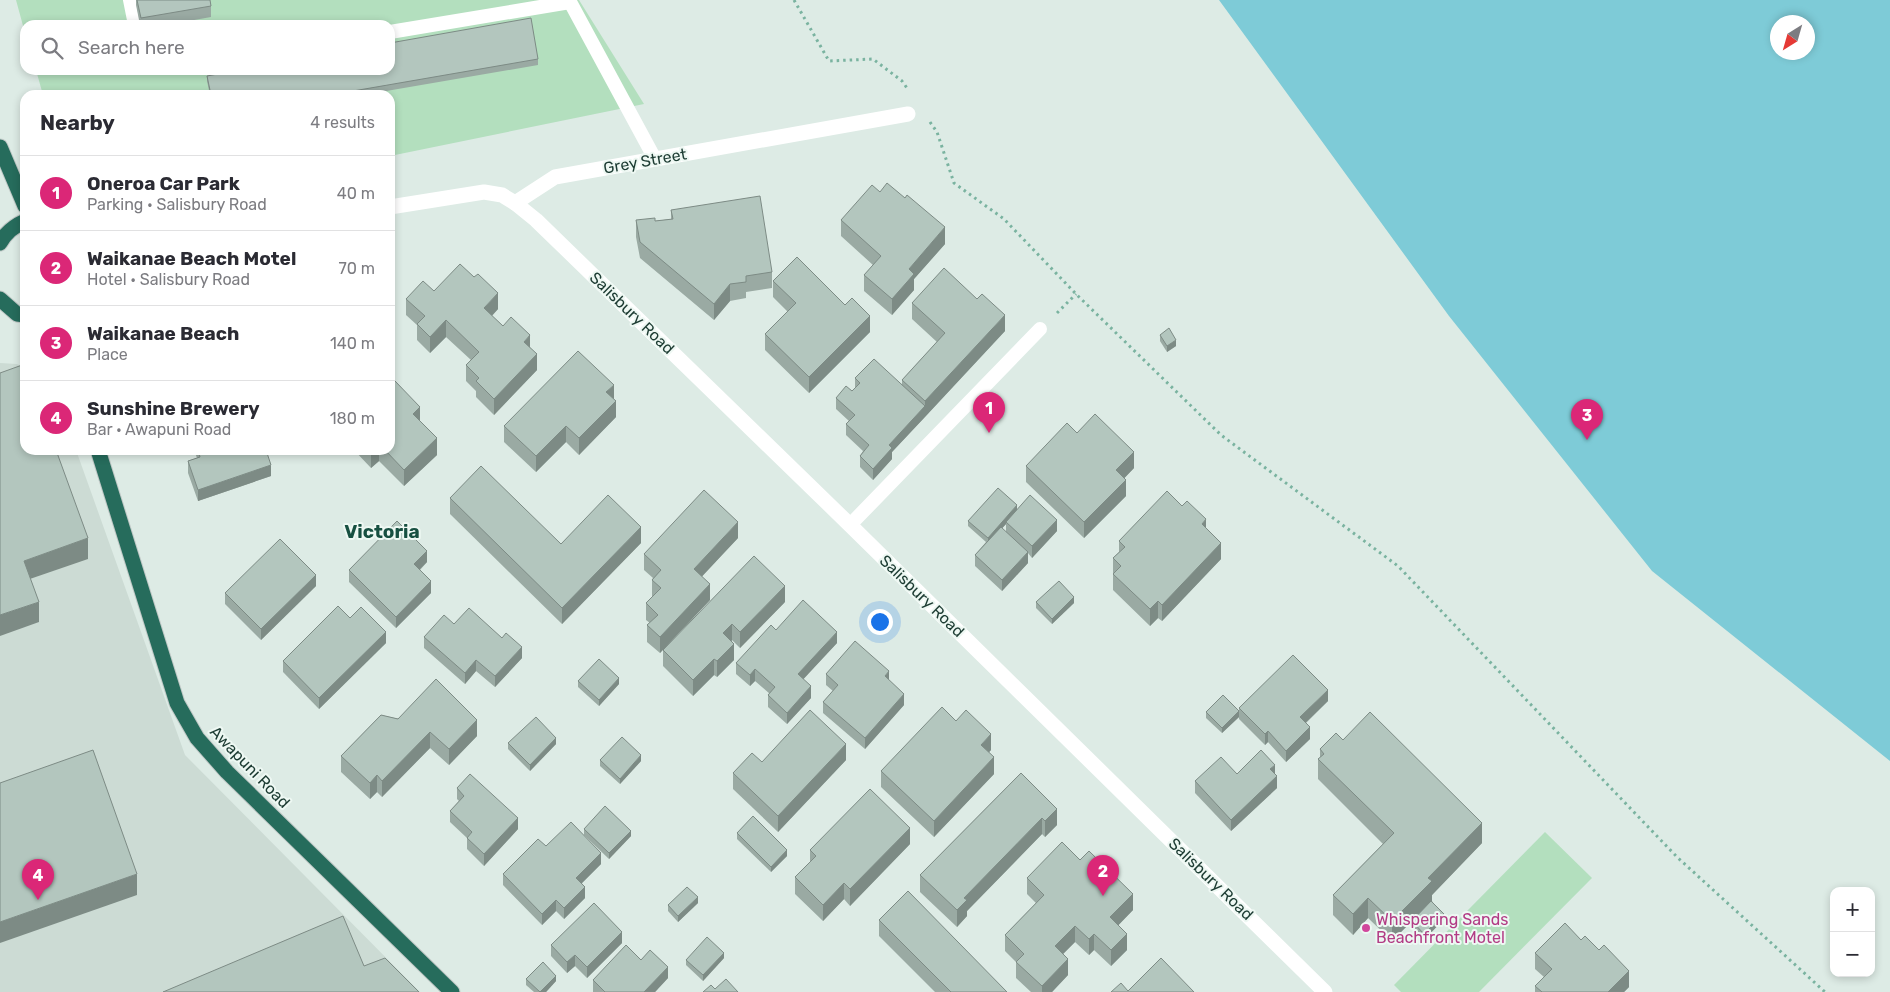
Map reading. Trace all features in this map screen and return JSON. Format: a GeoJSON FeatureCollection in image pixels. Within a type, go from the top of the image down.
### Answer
{"type":"FeatureCollection","features":[{"type":"Feature","properties":{"kind":"highway"},"geometry":{"type":"LineString","coordinates":[[0,147],[20,194]]}},
{"type":"Feature","properties":{"kind":"highway"},"geometry":{"type":"LineString","coordinates":[[0,243],[5,235],[20,223]]}},
{"type":"Feature","properties":{"kind":"highway"},"geometry":{"type":"LineString","coordinates":[[0,298],[17,314],[20,314]]}},
{"type":"Feature","properties":{"kind":"highway","name":"Awapuni Road"},"geometry":{"type":"LineString","coordinates":[[100,455],[177,702],[197,738],[228,772],[452,992]]}},
{"type":"Feature","properties":{"kind":"street","name":"Grey Street"},"geometry":{"type":"LineString","coordinates":[[515,203],[555,177],[908,114]]}},
{"type":"Feature","properties":{"kind":"street"},"geometry":{"type":"LineString","coordinates":[[395,205],[484,192],[502,195],[515,203]]}},
{"type":"Feature","properties":{"kind":"street","name":"Salisbury Road"},"geometry":{"type":"LineString","coordinates":[[515,203],[536,220],[850,525],[1325,992]]}},
{"type":"Feature","properties":{"kind":"lane"},"geometry":{"type":"LineString","coordinates":[[130,0],[134,20]]}},
{"type":"Feature","properties":{"kind":"lane"},"geometry":{"type":"LineString","coordinates":[[395,31],[570,1],[656,159]]}},
{"type":"Feature","properties":{"kind":"lane"},"geometry":{"type":"LineString","coordinates":[[850,525],[1040,329]]}},
{"type":"Feature","properties":{"kind":"path"},"geometry":{"type":"LineString","coordinates":[[794,0],[829,61],[872,59],[902,81],[912,96]]}},
{"type":"Feature","properties":{"kind":"path"},"geometry":{"type":"LineString","coordinates":[[927,117],[937,132],[954,183],[1004,218],[1076,294],[1221,435],[1398,566],[1677,857],[1825,992]]}},
{"type":"Feature","properties":{"kind":"shaded area"},"geometry":{"type":"Polygon","coordinates":[[[0,363],[20,366],[20,455],[78,455],[185,755],[420,992],[0,992],[0,363]]]}},
{"type":"Feature","properties":{"kind":"green space"},"geometry":{"type":"Polygon","coordinates":[[[16,0],[579,0],[644,104],[395,155],[395,90],[42,90],[37,75],[395,75],[395,20],[21,20],[16,0]]]}},
{"type":"Feature","properties":{"kind":"green space"},"geometry":{"type":"Polygon","coordinates":[[[1545,832],[1592,878],[1479,992],[1401,992],[1394,985],[1545,832]]]}},
{"type":"Feature","properties":{"kind":"water"},"geometry":{"type":"Polygon","coordinates":[[[1219,0],[1890,0],[1890,761],[1652,571],[1449,316],[1219,0]]]}},
{"type":"Feature","properties":{"kind":"building"},"geometry":{"type":"Polygon","coordinates":[[[137,0],[210,0],[211,6],[141,18],[137,0]]]}},
{"type":"Feature","properties":{"kind":"building"},"geometry":{"type":"Polygon","coordinates":[[[531,18],[538,59],[359,90],[210,90],[207,76],[212,75],[395,75],[395,42],[531,18]]]}},
{"type":"Feature","properties":{"kind":"building"},"geometry":{"type":"Polygon","coordinates":[[[887,183],[905,198],[907,195],[945,227],[909,269],[914,274],[892,299],[864,275],[881,256],[841,220],[872,185],[880,192],[887,183]]]}},
{"type":"Feature","properties":{"kind":"building"},"geometry":{"type":"Polygon","coordinates":[[[760,196],[772,272],[746,276],[746,282],[730,284],[714,304],[640,242],[636,220],[655,218],[655,221],[673,219],[671,210],[760,196]]]}},
{"type":"Feature","properties":{"kind":"building"},"geometry":{"type":"Polygon","coordinates":[[[797,257],[845,305],[852,298],[870,316],[809,377],[765,334],[796,303],[773,281],[797,257]]]}},
{"type":"Feature","properties":{"kind":"building"},"geometry":{"type":"Polygon","coordinates":[[[460,264],[474,277],[478,274],[498,293],[484,308],[503,326],[511,317],[530,335],[524,342],[537,354],[494,399],[476,381],[479,378],[466,365],[479,352],[446,320],[430,337],[417,324],[425,316],[406,299],[423,281],[434,291],[460,264]]]}},
{"type":"Feature","properties":{"kind":"building"},"geometry":{"type":"Polygon","coordinates":[[[944,268],[977,299],[982,294],[1005,315],[925,401],[902,380],[945,333],[912,303],[944,268]]]}},
{"type":"Feature","properties":{"kind":"building"},"geometry":{"type":"Polygon","coordinates":[[[1169,328],[1176,340],[1167,346],[1160,335],[1169,328]]]}},
{"type":"Feature","properties":{"kind":"building"},"geometry":{"type":"Polygon","coordinates":[[[578,351],[614,385],[606,392],[616,401],[579,438],[566,426],[536,456],[504,426],[578,351]]]}},
{"type":"Feature","properties":{"kind":"building"},"geometry":{"type":"Polygon","coordinates":[[[874,359],[925,406],[889,445],[892,448],[873,469],[860,456],[869,445],[846,424],[855,415],[836,398],[846,386],[852,391],[860,383],[855,378],[874,359]]]}},
{"type":"Feature","properties":{"kind":"building"},"geometry":{"type":"Polygon","coordinates":[[[20,366],[20,455],[58,455],[88,538],[24,561],[39,602],[0,615],[0,373],[20,366]]]}},
{"type":"Feature","properties":{"kind":"building"},"geometry":{"type":"Polygon","coordinates":[[[395,381],[420,407],[413,414],[437,438],[404,470],[390,455],[395,455],[395,381]]]}},
{"type":"Feature","properties":{"kind":"building"},"geometry":{"type":"Polygon","coordinates":[[[1095,414],[1134,452],[1116,470],[1126,480],[1084,522],[1026,466],[1067,423],[1077,433],[1095,414]]]}},
{"type":"Feature","properties":{"kind":"building"},"geometry":{"type":"Polygon","coordinates":[[[199,455],[268,455],[271,465],[198,490],[188,461],[200,457],[199,455]]]}},
{"type":"Feature","properties":{"kind":"building"},"geometry":{"type":"Polygon","coordinates":[[[481,466],[561,544],[608,495],[641,527],[562,608],[450,498],[481,466]]]}},
{"type":"Feature","properties":{"kind":"building"},"geometry":{"type":"Polygon","coordinates":[[[998,488],[1017,505],[988,538],[968,521],[998,488]]]}},
{"type":"Feature","properties":{"kind":"building"},"geometry":{"type":"Polygon","coordinates":[[[704,490],[738,522],[694,569],[710,584],[660,637],[647,625],[658,615],[646,603],[661,588],[652,580],[661,570],[644,554],[704,490]]]}},
{"type":"Feature","properties":{"kind":"building"},"geometry":{"type":"Polygon","coordinates":[[[1167,491],[1182,506],[1187,501],[1206,519],[1202,524],[1221,543],[1162,605],[1158,601],[1150,609],[1113,574],[1121,566],[1113,558],[1125,547],[1119,541],[1167,491]]]}},
{"type":"Feature","properties":{"kind":"building"},"geometry":{"type":"Polygon","coordinates":[[[1030,495],[1057,520],[1032,546],[1006,522],[1030,495]]]}},
{"type":"Feature","properties":{"kind":"building"},"geometry":{"type":"Polygon","coordinates":[[[397,521],[427,551],[414,564],[431,581],[396,617],[349,570],[397,521]]]}},
{"type":"Feature","properties":{"kind":"building"},"geometry":{"type":"Polygon","coordinates":[[[1001,527],[1028,552],[1002,580],[975,555],[1001,527]]]}},
{"type":"Feature","properties":{"kind":"building"},"geometry":{"type":"Polygon","coordinates":[[[280,539],[316,575],[261,629],[225,593],[280,539]]]}},
{"type":"Feature","properties":{"kind":"building"},"geometry":{"type":"Polygon","coordinates":[[[754,556],[785,586],[740,632],[732,624],[723,633],[734,644],[717,661],[714,659],[693,680],[663,650],[754,556]]]}},
{"type":"Feature","properties":{"kind":"building"},"geometry":{"type":"Polygon","coordinates":[[[1059,581],[1074,597],[1052,619],[1036,602],[1059,581]]]}},
{"type":"Feature","properties":{"kind":"building"},"geometry":{"type":"Polygon","coordinates":[[[803,600],[837,632],[798,674],[811,686],[787,713],[768,695],[775,687],[755,669],[750,675],[736,663],[771,625],[776,630],[803,600]]]}},
{"type":"Feature","properties":{"kind":"building"},"geometry":{"type":"Polygon","coordinates":[[[338,606],[350,618],[361,607],[386,632],[319,698],[283,661],[338,606]]]}},
{"type":"Feature","properties":{"kind":"building"},"geometry":{"type":"Polygon","coordinates":[[[469,608],[502,638],[506,633],[522,647],[495,676],[476,660],[465,673],[424,637],[444,615],[454,624],[469,608]]]}},
{"type":"Feature","properties":{"kind":"building"},"geometry":{"type":"Polygon","coordinates":[[[855,641],[889,671],[885,676],[904,694],[865,738],[823,702],[838,685],[826,674],[855,641]]]}},
{"type":"Feature","properties":{"kind":"building"},"geometry":{"type":"Polygon","coordinates":[[[1293,655],[1328,690],[1300,717],[1310,727],[1286,751],[1268,731],[1265,734],[1239,708],[1293,655]]]}},
{"type":"Feature","properties":{"kind":"building"},"geometry":{"type":"Polygon","coordinates":[[[599,659],[619,678],[599,700],[578,681],[599,659]]]}},
{"type":"Feature","properties":{"kind":"building"},"geometry":{"type":"Polygon","coordinates":[[[436,679],[477,720],[449,749],[430,732],[382,781],[377,775],[370,783],[341,756],[381,715],[398,719],[436,679]]]}},
{"type":"Feature","properties":{"kind":"building"},"geometry":{"type":"Polygon","coordinates":[[[1223,695],[1239,711],[1222,728],[1206,712],[1223,695]]]}},
{"type":"Feature","properties":{"kind":"building"},"geometry":{"type":"Polygon","coordinates":[[[942,707],[956,721],[966,710],[991,734],[981,745],[994,757],[934,821],[881,771],[942,707]]]}},
{"type":"Feature","properties":{"kind":"building"},"geometry":{"type":"Polygon","coordinates":[[[810,710],[846,744],[778,816],[733,773],[752,753],[762,762],[810,710]]]}},
{"type":"Feature","properties":{"kind":"building"},"geometry":{"type":"Polygon","coordinates":[[[1370,712],[1482,823],[1428,878],[1432,881],[1392,921],[1368,898],[1353,914],[1333,895],[1394,833],[1318,759],[1324,754],[1320,749],[1336,733],[1343,740],[1370,712]]]}},
{"type":"Feature","properties":{"kind":"building"},"geometry":{"type":"Polygon","coordinates":[[[536,717],[556,738],[530,765],[508,743],[536,717]]]}},
{"type":"Feature","properties":{"kind":"building"},"geometry":{"type":"Polygon","coordinates":[[[622,737],[641,755],[620,779],[600,760],[622,737]]]}},
{"type":"Feature","properties":{"kind":"building"},"geometry":{"type":"Polygon","coordinates":[[[93,750],[137,874],[0,922],[0,783],[93,750]]]}},
{"type":"Feature","properties":{"kind":"building"},"geometry":{"type":"Polygon","coordinates":[[[1261,750],[1275,765],[1270,769],[1277,776],[1231,820],[1195,781],[1221,757],[1237,774],[1261,750]]]}},
{"type":"Feature","properties":{"kind":"building"},"geometry":{"type":"Polygon","coordinates":[[[1021,773],[1057,809],[1045,821],[1042,818],[964,898],[967,900],[957,910],[920,875],[1021,773]]]}},
{"type":"Feature","properties":{"kind":"building"},"geometry":{"type":"Polygon","coordinates":[[[470,774],[518,818],[484,854],[467,838],[472,832],[450,811],[464,796],[457,788],[470,774]]]}},
{"type":"Feature","properties":{"kind":"building"},"geometry":{"type":"Polygon","coordinates":[[[870,789],[910,828],[850,889],[844,883],[823,905],[795,877],[816,856],[810,850],[870,789]]]}},
{"type":"Feature","properties":{"kind":"building"},"geometry":{"type":"Polygon","coordinates":[[[605,806],[631,831],[609,853],[584,829],[605,806]]]}},
{"type":"Feature","properties":{"kind":"building"},"geometry":{"type":"Polygon","coordinates":[[[753,816],[787,850],[771,867],[737,833],[753,816]]]}},
{"type":"Feature","properties":{"kind":"building"},"geometry":{"type":"Polygon","coordinates":[[[571,822],[601,853],[576,878],[585,887],[564,908],[556,900],[542,914],[503,874],[538,839],[546,846],[571,822]]]}},
{"type":"Feature","properties":{"kind":"building"},"geometry":{"type":"Polygon","coordinates":[[[1062,842],[1080,860],[1089,851],[1133,894],[1110,917],[1127,934],[1111,950],[1094,934],[1089,939],[1075,926],[1055,946],[1068,959],[1042,986],[1016,962],[1024,954],[1005,935],[1044,895],[1027,878],[1062,842]]]}},
{"type":"Feature","properties":{"kind":"building"},"geometry":{"type":"Polygon","coordinates":[[[687,887],[698,897],[678,916],[668,905],[687,887]]]}},
{"type":"Feature","properties":{"kind":"building"},"geometry":{"type":"Polygon","coordinates":[[[908,891],[1007,992],[951,992],[879,920],[908,891]]]}},
{"type":"Feature","properties":{"kind":"building"},"geometry":{"type":"Polygon","coordinates":[[[1431,901],[1444,914],[1424,934],[1412,921],[1431,901]]]}},
{"type":"Feature","properties":{"kind":"building"},"geometry":{"type":"Polygon","coordinates":[[[594,903],[622,932],[587,967],[575,955],[567,962],[551,945],[594,903]]]}},
{"type":"Feature","properties":{"kind":"building"},"geometry":{"type":"Polygon","coordinates":[[[343,916],[364,966],[385,958],[419,992],[163,992],[343,916]]]}},
{"type":"Feature","properties":{"kind":"building"},"geometry":{"type":"Polygon","coordinates":[[[1565,923],[1581,940],[1585,936],[1599,950],[1604,945],[1629,971],[1608,992],[1542,992],[1535,986],[1552,969],[1535,953],[1565,923]]]}},
{"type":"Feature","properties":{"kind":"building"},"geometry":{"type":"Polygon","coordinates":[[[707,937],[724,953],[703,975],[686,960],[707,937]]]}},
{"type":"Feature","properties":{"kind":"building"},"geometry":{"type":"Polygon","coordinates":[[[626,945],[641,960],[650,950],[668,967],[644,992],[605,992],[593,980],[626,945]]]}},
{"type":"Feature","properties":{"kind":"building"},"geometry":{"type":"Polygon","coordinates":[[[1161,958],[1194,992],[1111,992],[1121,983],[1128,991],[1161,958]]]}},
{"type":"Feature","properties":{"kind":"building"},"geometry":{"type":"Polygon","coordinates":[[[543,962],[556,976],[540,992],[526,979],[543,962]]]}},
{"type":"Feature","properties":{"kind":"building"},"geometry":{"type":"Polygon","coordinates":[[[726,979],[738,992],[703,992],[711,985],[715,989],[726,979]]]}},
{"type":"Feature","properties":{"kind":"place","name":"Oneroa Car Park"},"geometry":{"type":"Point","coordinates":[989,433]}},
{"type":"Feature","properties":{"kind":"place","name":"Waikanae Beach"},"geometry":{"type":"Point","coordinates":[1587,440]}},
{"type":"Feature","properties":{"kind":"place","name":"Waikanae Beach Motel"},"geometry":{"type":"Point","coordinates":[1103,896]}},
{"type":"Feature","properties":{"kind":"place","name":"Sunshine Brewery"},"geometry":{"type":"Point","coordinates":[38,900]}},
{"type":"Feature","properties":{"kind":"place","name":"Whispering Sands Beachfront Motel"},"geometry":{"type":"Point","coordinates":[1366,928]}},
{"type":"Feature","properties":{"kind":"district","name":"Victoria"},"geometry":{"type":"Point","coordinates":[382,531]}}]}
